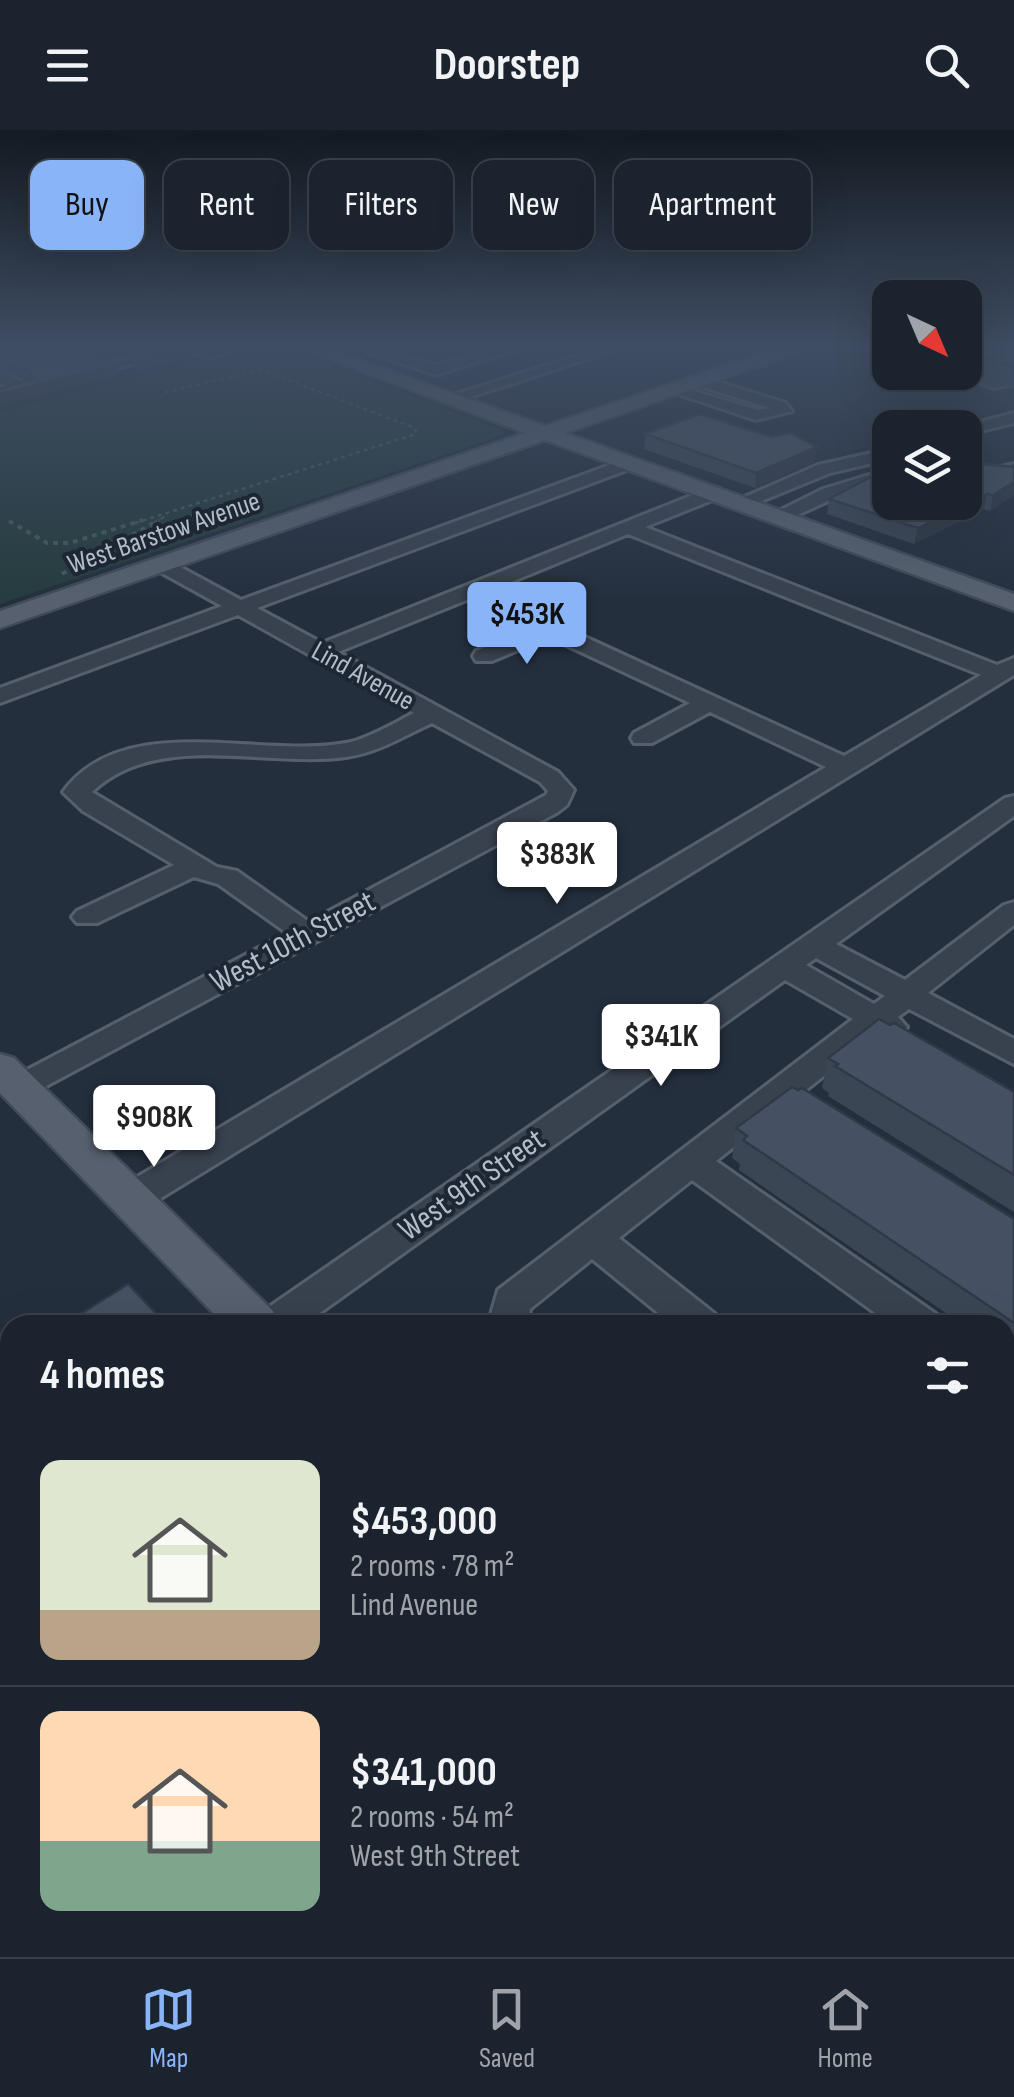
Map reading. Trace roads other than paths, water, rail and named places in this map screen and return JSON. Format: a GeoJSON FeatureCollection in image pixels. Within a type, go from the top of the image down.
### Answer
{"type":"FeatureCollection","features":[{"type":"Feature","properties":{"kind":"main road"},"geometry":{"type":"LineString","coordinates":[[542,431],[1014,604]]}},
{"type":"Feature","properties":{"kind":"main road","name":"West Barstow Avenue"},"geometry":{"type":"LineString","coordinates":[[0,620],[552,431]]}},
{"type":"Feature","properties":{"kind":"main road"},"geometry":{"type":"LineString","coordinates":[[10,1078],[246,1315]]}},
{"type":"Feature","properties":{"kind":"street"},"geometry":{"type":"LineString","coordinates":[[740,503],[824,469],[872,458]]}},
{"type":"Feature","properties":{"kind":"street"},"geometry":{"type":"LineString","coordinates":[[0,696],[629,463]]}},
{"type":"Feature","properties":{"kind":"street"},"geometry":{"type":"LineString","coordinates":[[982,471],[997,473],[1014,469]]}},
{"type":"Feature","properties":{"kind":"street"},"geometry":{"type":"LineString","coordinates":[[777,517],[830,493],[872,480]]}},
{"type":"Feature","properties":{"kind":"street"},"geometry":{"type":"LineString","coordinates":[[320,652],[713,493]]}},
{"type":"Feature","properties":{"kind":"street"},"geometry":{"type":"LineString","coordinates":[[627,528],[1006,670]]}},
{"type":"Feature","properties":{"kind":"street","name":"Lind Avenue"},"geometry":{"type":"LineString","coordinates":[[162,565],[549,777],[561,790]]}},
{"type":"Feature","properties":{"kind":"street"},"geometry":{"type":"LineString","coordinates":[[470,592],[846,767]]}},
{"type":"Feature","properties":{"kind":"street"},"geometry":{"type":"LineString","coordinates":[[484,656],[550,629]]}},
{"type":"Feature","properties":{"kind":"street"},"geometry":{"type":"LineString","coordinates":[[130,1199],[1006,670]]}},
{"type":"Feature","properties":{"kind":"street"},"geometry":{"type":"LineString","coordinates":[[643,738],[710,703]]}},
{"type":"Feature","properties":{"kind":"street"},"geometry":{"type":"LineString","coordinates":[[299,938],[210,883],[203,869],[76,792],[88,775],[135,756],[155,752],[352,749],[425,711]]}},
{"type":"Feature","properties":{"kind":"street","name":"West 10th Street"},"geometry":{"type":"LineString","coordinates":[[10,1078],[299,938],[549,806],[561,790]]}},
{"type":"Feature","properties":{"kind":"street","name":"West 9th Street"},"geometry":{"type":"LineString","coordinates":[[287,1315],[1014,804]]}},
{"type":"Feature","properties":{"kind":"street"},"geometry":{"type":"LineString","coordinates":[[87,917],[203,869]]}},
{"type":"Feature","properties":{"kind":"street"},"geometry":{"type":"LineString","coordinates":[[510,1315],[512,1302],[907,995],[999,942],[1014,910]]}},
{"type":"Feature","properties":{"kind":"street"},"geometry":{"type":"LineString","coordinates":[[814,944],[1014,1053]]}},
{"type":"Feature","properties":{"kind":"street"},"geometry":{"type":"LineString","coordinates":[[782,966],[911,1039]]}},
{"type":"Feature","properties":{"kind":"street"},"geometry":{"type":"LineString","coordinates":[[786,1090],[818,1110]]}},
{"type":"Feature","properties":{"kind":"street"},"geometry":{"type":"LineString","coordinates":[[692,1162],[908,1315]]}},
{"type":"Feature","properties":{"kind":"street"},"geometry":{"type":"LineString","coordinates":[[592,1239],[688,1315]]}}]}
